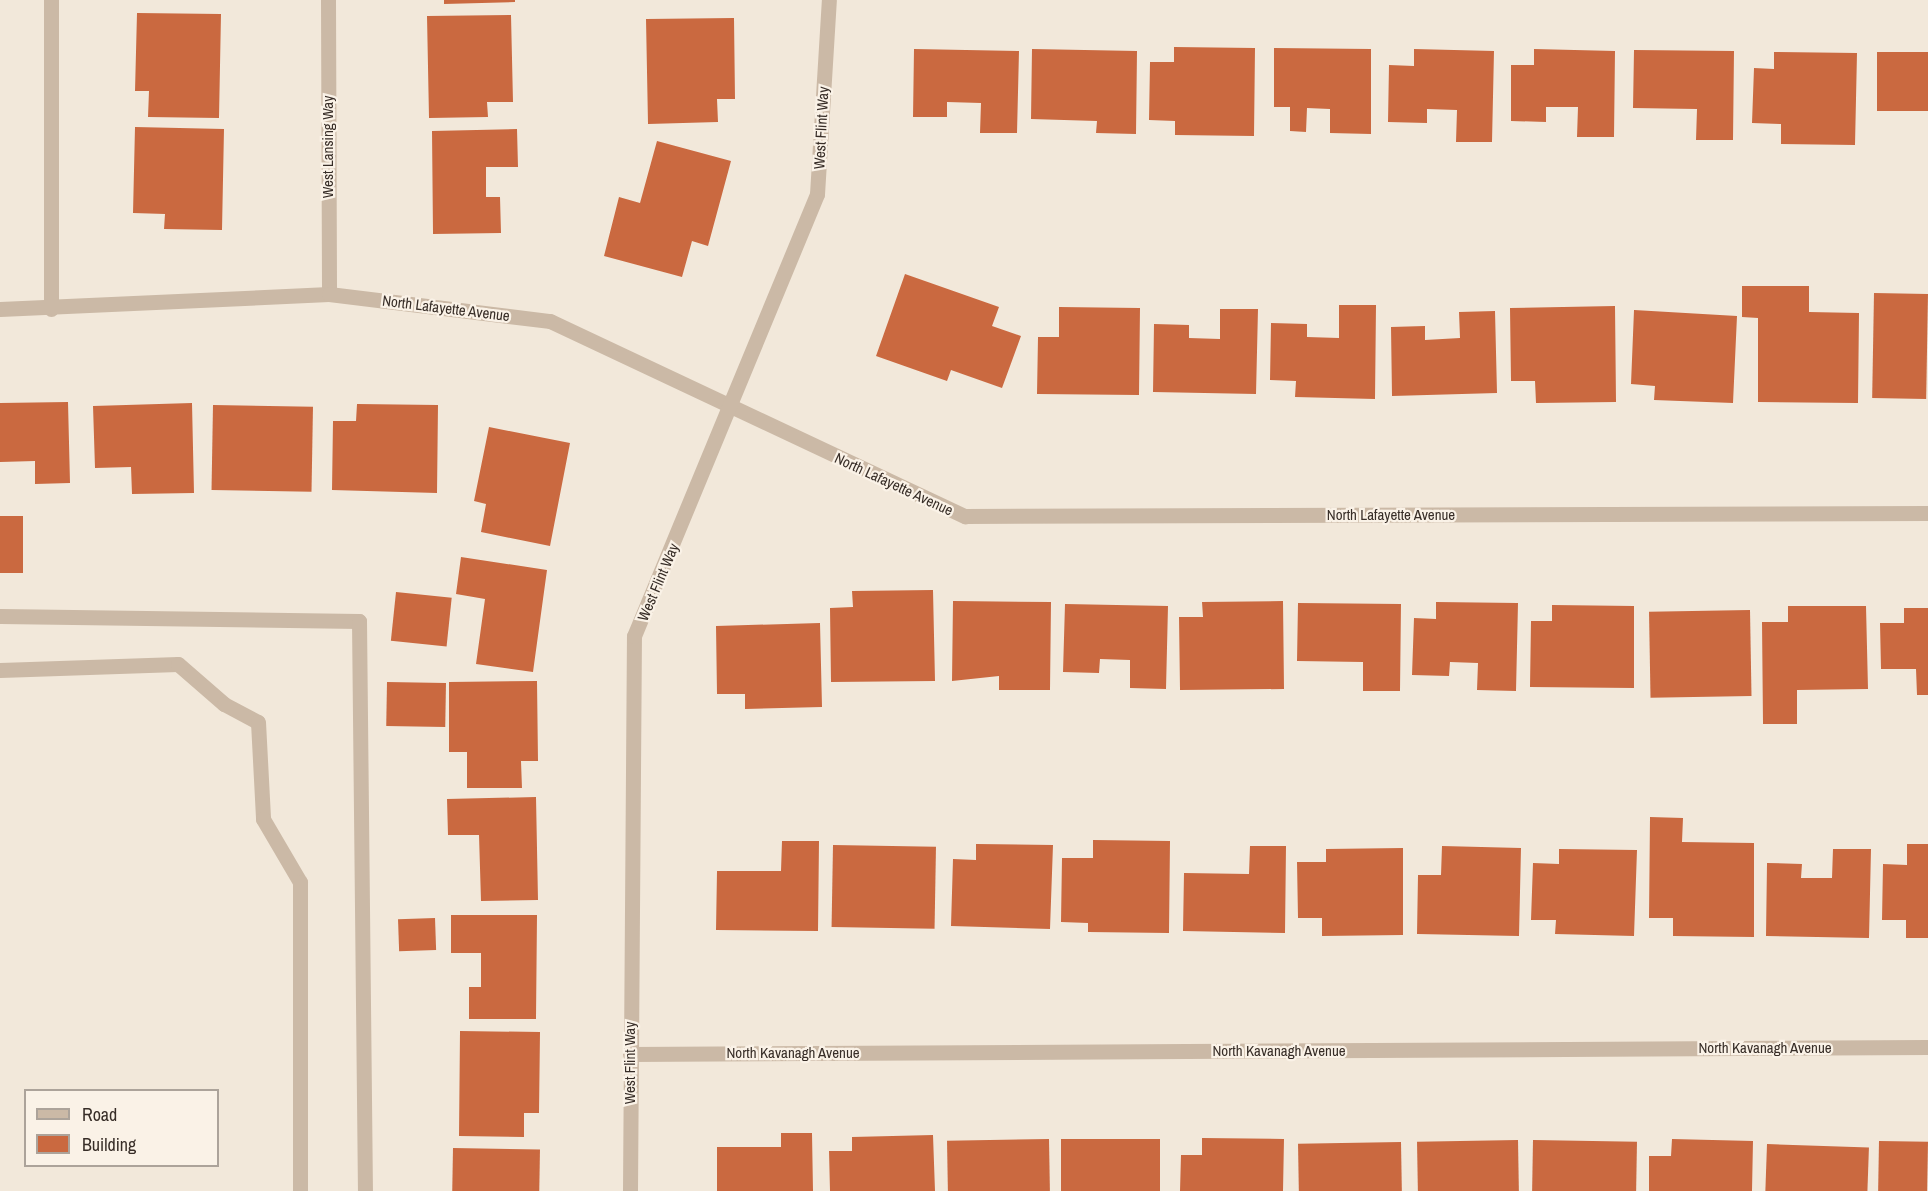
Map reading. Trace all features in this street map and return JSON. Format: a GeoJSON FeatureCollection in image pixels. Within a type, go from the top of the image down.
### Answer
{"type":"FeatureCollection","features":[{"type":"Feature","properties":{"kind":"street"},"geometry":{"type":"LineString","coordinates":[[51,0],[51,309]]}},
{"type":"Feature","properties":{"kind":"street","name":"West Lansing Way"},"geometry":{"type":"LineString","coordinates":[[328,0],[329,294]]}},
{"type":"Feature","properties":{"kind":"street","name":"West Flint Way"},"geometry":{"type":"LineString","coordinates":[[630,1191],[634,636],[732,410],[817,194],[829,0]]}},
{"type":"Feature","properties":{"kind":"street","name":"North Lafayette Avenue"},"geometry":{"type":"LineString","coordinates":[[0,309],[51,309],[329,294],[550,321],[732,410],[965,516],[1928,513]]}},
{"type":"Feature","properties":{"kind":"street"},"geometry":{"type":"LineString","coordinates":[[0,616],[359,621],[364,1191]]}},
{"type":"Feature","properties":{"kind":"street"},"geometry":{"type":"LineString","coordinates":[[0,670],[178,664],[224,704],[258,722],[263,819],[300,882],[300,1191]]}},
{"type":"Feature","properties":{"kind":"street","name":"North Kavanagh Avenue"},"geometry":{"type":"LineString","coordinates":[[630,1054],[1928,1047]]}},
{"type":"Feature","properties":{"kind":"building"},"geometry":{"type":"Polygon","coordinates":[[[444,0],[515,0],[515,2],[444,4],[444,0]]]}},
{"type":"Feature","properties":{"kind":"building"},"geometry":{"type":"Polygon","coordinates":[[[137,13],[221,14],[219,118],[148,117],[149,91],[135,91],[137,13]]]}},
{"type":"Feature","properties":{"kind":"building"},"geometry":{"type":"Polygon","coordinates":[[[511,15],[513,102],[487,102],[488,117],[429,118],[427,16],[511,15]]]}},
{"type":"Feature","properties":{"kind":"building"},"geometry":{"type":"Polygon","coordinates":[[[734,18],[735,99],[717,99],[718,122],[648,124],[646,19],[734,18]]]}},
{"type":"Feature","properties":{"kind":"building"},"geometry":{"type":"Polygon","coordinates":[[[1174,47],[1255,48],[1254,136],[1175,135],[1175,121],[1149,120],[1150,62],[1174,62],[1174,47]]]}},
{"type":"Feature","properties":{"kind":"building"},"geometry":{"type":"Polygon","coordinates":[[[1274,48],[1371,49],[1371,134],[1330,133],[1330,109],[1307,108],[1306,132],[1290,131],[1290,107],[1274,107],[1274,48]]]}},
{"type":"Feature","properties":{"kind":"building"},"geometry":{"type":"Polygon","coordinates":[[[914,49],[1019,51],[1017,133],[980,133],[981,103],[947,102],[947,117],[913,117],[914,49]]]}},
{"type":"Feature","properties":{"kind":"building"},"geometry":{"type":"Polygon","coordinates":[[[1032,49],[1137,51],[1136,134],[1096,133],[1097,121],[1031,119],[1032,49]]]}},
{"type":"Feature","properties":{"kind":"building"},"geometry":{"type":"Polygon","coordinates":[[[1414,49],[1494,51],[1492,142],[1456,142],[1457,110],[1427,109],[1427,123],[1388,122],[1389,65],[1414,66],[1414,49]]]}},
{"type":"Feature","properties":{"kind":"building"},"geometry":{"type":"Polygon","coordinates":[[[1534,49],[1615,51],[1614,137],[1577,137],[1578,107],[1546,107],[1546,122],[1511,121],[1511,65],[1534,65],[1534,49]]]}},
{"type":"Feature","properties":{"kind":"building"},"geometry":{"type":"Polygon","coordinates":[[[1634,50],[1734,51],[1733,140],[1696,140],[1697,109],[1633,108],[1634,50]]]}},
{"type":"Feature","properties":{"kind":"building"},"geometry":{"type":"Polygon","coordinates":[[[1774,52],[1857,53],[1855,145],[1781,144],[1781,124],[1752,123],[1754,68],[1774,69],[1774,52]]]}},
{"type":"Feature","properties":{"kind":"building"},"geometry":{"type":"Polygon","coordinates":[[[1877,52],[1928,52],[1928,111],[1877,111],[1877,52]]]}},
{"type":"Feature","properties":{"kind":"building"},"geometry":{"type":"Polygon","coordinates":[[[135,127],[224,129],[222,230],[164,229],[165,214],[133,213],[135,127]]]}},
{"type":"Feature","properties":{"kind":"building"},"geometry":{"type":"Polygon","coordinates":[[[517,129],[518,167],[486,167],[486,197],[500,197],[501,233],[433,234],[432,131],[517,129]]]}},
{"type":"Feature","properties":{"kind":"building"},"geometry":{"type":"Polygon","coordinates":[[[657,141],[731,161],[708,246],[692,241],[682,277],[604,256],[619,197],[640,203],[657,141]]]}},
{"type":"Feature","properties":{"kind":"building"},"geometry":{"type":"Polygon","coordinates":[[[905,274],[999,307],[992,326],[1021,336],[1002,388],[951,370],[947,381],[876,356],[905,274]]]}},
{"type":"Feature","properties":{"kind":"building"},"geometry":{"type":"Polygon","coordinates":[[[1742,286],[1809,286],[1809,312],[1859,313],[1858,403],[1758,402],[1758,318],[1742,317],[1742,286]]]}},
{"type":"Feature","properties":{"kind":"building"},"geometry":{"type":"Polygon","coordinates":[[[1874,293],[1928,294],[1926,399],[1872,398],[1874,293]]]}},
{"type":"Feature","properties":{"kind":"building"},"geometry":{"type":"Polygon","coordinates":[[[1339,305],[1376,305],[1375,399],[1295,397],[1296,381],[1270,380],[1271,323],[1307,324],[1307,337],[1339,338],[1339,305]]]}},
{"type":"Feature","properties":{"kind":"building"},"geometry":{"type":"Polygon","coordinates":[[[1615,306],[1616,402],[1536,403],[1535,381],[1511,381],[1510,308],[1615,306]]]}},
{"type":"Feature","properties":{"kind":"building"},"geometry":{"type":"Polygon","coordinates":[[[1059,307],[1140,308],[1139,395],[1037,394],[1038,337],[1059,337],[1059,307]]]}},
{"type":"Feature","properties":{"kind":"building"},"geometry":{"type":"Polygon","coordinates":[[[1220,309],[1258,309],[1256,394],[1153,392],[1154,324],[1189,325],[1189,338],[1220,339],[1220,309]]]}},
{"type":"Feature","properties":{"kind":"building"},"geometry":{"type":"Polygon","coordinates":[[[1634,310],[1737,316],[1733,403],[1654,400],[1655,386],[1631,384],[1634,310]]]}},
{"type":"Feature","properties":{"kind":"building"},"geometry":{"type":"Polygon","coordinates":[[[1495,311],[1497,393],[1392,396],[1391,327],[1425,326],[1425,340],[1460,338],[1459,312],[1495,311]]]}},
{"type":"Feature","properties":{"kind":"building"},"geometry":{"type":"Polygon","coordinates":[[[68,402],[70,483],[35,484],[35,461],[0,462],[0,403],[68,402]]]}},
{"type":"Feature","properties":{"kind":"building"},"geometry":{"type":"Polygon","coordinates":[[[192,403],[194,493],[132,494],[131,467],[95,468],[93,406],[192,403]]]}},
{"type":"Feature","properties":{"kind":"building"},"geometry":{"type":"Polygon","coordinates":[[[357,404],[438,405],[437,493],[332,490],[333,421],[356,421],[357,404]]]}},
{"type":"Feature","properties":{"kind":"building"},"geometry":{"type":"Polygon","coordinates":[[[213,405],[313,407],[312,492],[212,490],[213,405]]]}},
{"type":"Feature","properties":{"kind":"building"},"geometry":{"type":"Polygon","coordinates":[[[489,427],[570,443],[550,546],[481,532],[486,504],[474,501],[489,427]]]}},
{"type":"Feature","properties":{"kind":"building"},"geometry":{"type":"Polygon","coordinates":[[[0,516],[23,516],[23,573],[0,573],[0,516]]]}},
{"type":"Feature","properties":{"kind":"building"},"geometry":{"type":"Polygon","coordinates":[[[461,557],[547,570],[533,672],[476,664],[485,599],[456,594],[461,557]]]}},
{"type":"Feature","properties":{"kind":"building"},"geometry":{"type":"Polygon","coordinates":[[[933,590],[935,681],[831,682],[830,608],[853,607],[852,591],[933,590]]]}},
{"type":"Feature","properties":{"kind":"building"},"geometry":{"type":"Polygon","coordinates":[[[396,592],[452,598],[447,647],[391,641],[396,592]]]}},
{"type":"Feature","properties":{"kind":"building"},"geometry":{"type":"Polygon","coordinates":[[[953,601],[1051,602],[1050,690],[999,690],[999,676],[952,681],[953,601]]]}},
{"type":"Feature","properties":{"kind":"building"},"geometry":{"type":"Polygon","coordinates":[[[1283,601],[1284,689],[1180,690],[1179,617],[1203,617],[1202,602],[1283,601]]]}},
{"type":"Feature","properties":{"kind":"building"},"geometry":{"type":"Polygon","coordinates":[[[1436,602],[1518,603],[1516,691],[1477,690],[1478,663],[1450,662],[1449,676],[1412,675],[1414,618],[1436,619],[1436,602]]]}},
{"type":"Feature","properties":{"kind":"building"},"geometry":{"type":"Polygon","coordinates":[[[1298,603],[1401,604],[1400,691],[1363,691],[1363,662],[1297,661],[1298,603]]]}},
{"type":"Feature","properties":{"kind":"building"},"geometry":{"type":"Polygon","coordinates":[[[1065,604],[1168,606],[1166,689],[1130,688],[1130,660],[1100,659],[1099,673],[1063,672],[1065,604]]]}},
{"type":"Feature","properties":{"kind":"building"},"geometry":{"type":"Polygon","coordinates":[[[1552,605],[1634,606],[1634,688],[1530,687],[1531,621],[1552,621],[1552,605]]]}},
{"type":"Feature","properties":{"kind":"building"},"geometry":{"type":"Polygon","coordinates":[[[1788,606],[1866,606],[1868,689],[1797,690],[1797,724],[1763,724],[1762,622],[1788,622],[1788,606]]]}},
{"type":"Feature","properties":{"kind":"building"},"geometry":{"type":"Polygon","coordinates":[[[1904,608],[1928,608],[1928,695],[1917,695],[1916,669],[1881,669],[1880,623],[1904,623],[1904,608]]]}},
{"type":"Feature","properties":{"kind":"building"},"geometry":{"type":"Polygon","coordinates":[[[1750,610],[1752,696],[1651,698],[1649,612],[1750,610]]]}},
{"type":"Feature","properties":{"kind":"building"},"geometry":{"type":"Polygon","coordinates":[[[820,623],[822,707],[745,709],[745,694],[717,694],[716,626],[820,623]]]}},
{"type":"Feature","properties":{"kind":"building"},"geometry":{"type":"Polygon","coordinates":[[[537,681],[538,761],[521,761],[522,788],[467,788],[467,752],[449,752],[449,682],[537,681]]]}},
{"type":"Feature","properties":{"kind":"building"},"geometry":{"type":"Polygon","coordinates":[[[387,682],[446,683],[445,727],[386,726],[387,682]]]}},
{"type":"Feature","properties":{"kind":"building"},"geometry":{"type":"Polygon","coordinates":[[[536,797],[538,900],[481,901],[479,835],[448,835],[447,799],[536,797]]]}},
{"type":"Feature","properties":{"kind":"building"},"geometry":{"type":"Polygon","coordinates":[[[1650,817],[1683,818],[1682,842],[1754,843],[1754,937],[1673,936],[1673,918],[1649,918],[1650,817]]]}},
{"type":"Feature","properties":{"kind":"building"},"geometry":{"type":"Polygon","coordinates":[[[1093,840],[1170,841],[1169,933],[1088,932],[1088,923],[1061,922],[1062,858],[1093,858],[1093,840]]]}},
{"type":"Feature","properties":{"kind":"building"},"geometry":{"type":"Polygon","coordinates":[[[782,841],[819,841],[818,931],[716,930],[717,871],[781,871],[782,841]]]}},
{"type":"Feature","properties":{"kind":"building"},"geometry":{"type":"Polygon","coordinates":[[[976,844],[1053,845],[1050,929],[951,926],[953,859],[976,860],[976,844]]]}},
{"type":"Feature","properties":{"kind":"building"},"geometry":{"type":"Polygon","coordinates":[[[1907,844],[1928,844],[1928,938],[1906,938],[1906,920],[1882,920],[1883,864],[1907,865],[1907,844]]]}},
{"type":"Feature","properties":{"kind":"building"},"geometry":{"type":"Polygon","coordinates":[[[833,845],[936,847],[935,929],[832,927],[833,845]]]}},
{"type":"Feature","properties":{"kind":"building"},"geometry":{"type":"Polygon","coordinates":[[[1250,846],[1286,846],[1285,933],[1183,931],[1184,873],[1249,874],[1250,846]]]}},
{"type":"Feature","properties":{"kind":"building"},"geometry":{"type":"Polygon","coordinates":[[[1442,846],[1521,848],[1519,936],[1417,934],[1418,875],[1441,875],[1442,846]]]}},
{"type":"Feature","properties":{"kind":"building"},"geometry":{"type":"Polygon","coordinates":[[[1403,848],[1403,935],[1322,936],[1322,918],[1298,918],[1297,862],[1326,862],[1326,849],[1403,848]]]}},
{"type":"Feature","properties":{"kind":"building"},"geometry":{"type":"Polygon","coordinates":[[[1559,849],[1637,850],[1634,936],[1555,934],[1556,920],[1531,920],[1533,863],[1559,864],[1559,849]]]}},
{"type":"Feature","properties":{"kind":"building"},"geometry":{"type":"Polygon","coordinates":[[[1833,849],[1871,849],[1869,938],[1766,936],[1767,863],[1802,864],[1801,878],[1832,878],[1833,849]]]}},
{"type":"Feature","properties":{"kind":"building"},"geometry":{"type":"Polygon","coordinates":[[[451,915],[537,915],[536,1019],[469,1019],[469,987],[481,987],[481,953],[451,953],[451,915]]]}},
{"type":"Feature","properties":{"kind":"building"},"geometry":{"type":"Polygon","coordinates":[[[435,918],[436,950],[399,951],[398,919],[435,918]]]}},
{"type":"Feature","properties":{"kind":"building"},"geometry":{"type":"Polygon","coordinates":[[[460,1031],[540,1032],[539,1113],[524,1113],[524,1137],[459,1136],[460,1031]]]}},
{"type":"Feature","properties":{"kind":"building"},"geometry":{"type":"Polygon","coordinates":[[[781,1133],[812,1133],[813,1191],[717,1191],[717,1147],[781,1147],[781,1133]]]}},
{"type":"Feature","properties":{"kind":"building"},"geometry":{"type":"Polygon","coordinates":[[[933,1135],[935,1191],[830,1191],[829,1151],[852,1151],[852,1137],[933,1135]]]}},
{"type":"Feature","properties":{"kind":"building"},"geometry":{"type":"Polygon","coordinates":[[[1202,1138],[1284,1139],[1283,1191],[1180,1191],[1181,1155],[1202,1155],[1202,1138]]]}},
{"type":"Feature","properties":{"kind":"building"},"geometry":{"type":"Polygon","coordinates":[[[1049,1139],[1050,1191],[948,1191],[947,1141],[1049,1139]]]}},
{"type":"Feature","properties":{"kind":"building"},"geometry":{"type":"Polygon","coordinates":[[[1061,1139],[1160,1139],[1160,1191],[1061,1191],[1061,1139]]]}},
{"type":"Feature","properties":{"kind":"building"},"geometry":{"type":"Polygon","coordinates":[[[1672,1139],[1753,1141],[1752,1191],[1649,1191],[1649,1156],[1671,1156],[1672,1139]]]}},
{"type":"Feature","properties":{"kind":"building"},"geometry":{"type":"Polygon","coordinates":[[[1518,1140],[1519,1191],[1418,1191],[1417,1142],[1518,1140]]]}},
{"type":"Feature","properties":{"kind":"building"},"geometry":{"type":"Polygon","coordinates":[[[1533,1140],[1637,1142],[1636,1191],[1532,1191],[1533,1140]]]}},
{"type":"Feature","properties":{"kind":"building"},"geometry":{"type":"Polygon","coordinates":[[[1879,1141],[1928,1142],[1927,1191],[1878,1191],[1879,1141]]]}},
{"type":"Feature","properties":{"kind":"building"},"geometry":{"type":"Polygon","coordinates":[[[1401,1142],[1402,1191],[1299,1191],[1298,1144],[1401,1142]]]}},
{"type":"Feature","properties":{"kind":"building"},"geometry":{"type":"Polygon","coordinates":[[[1767,1144],[1869,1148],[1867,1191],[1765,1191],[1767,1144]]]}},
{"type":"Feature","properties":{"kind":"building"},"geometry":{"type":"Polygon","coordinates":[[[453,1148],[540,1150],[539,1191],[452,1191],[453,1148]]]}}]}
